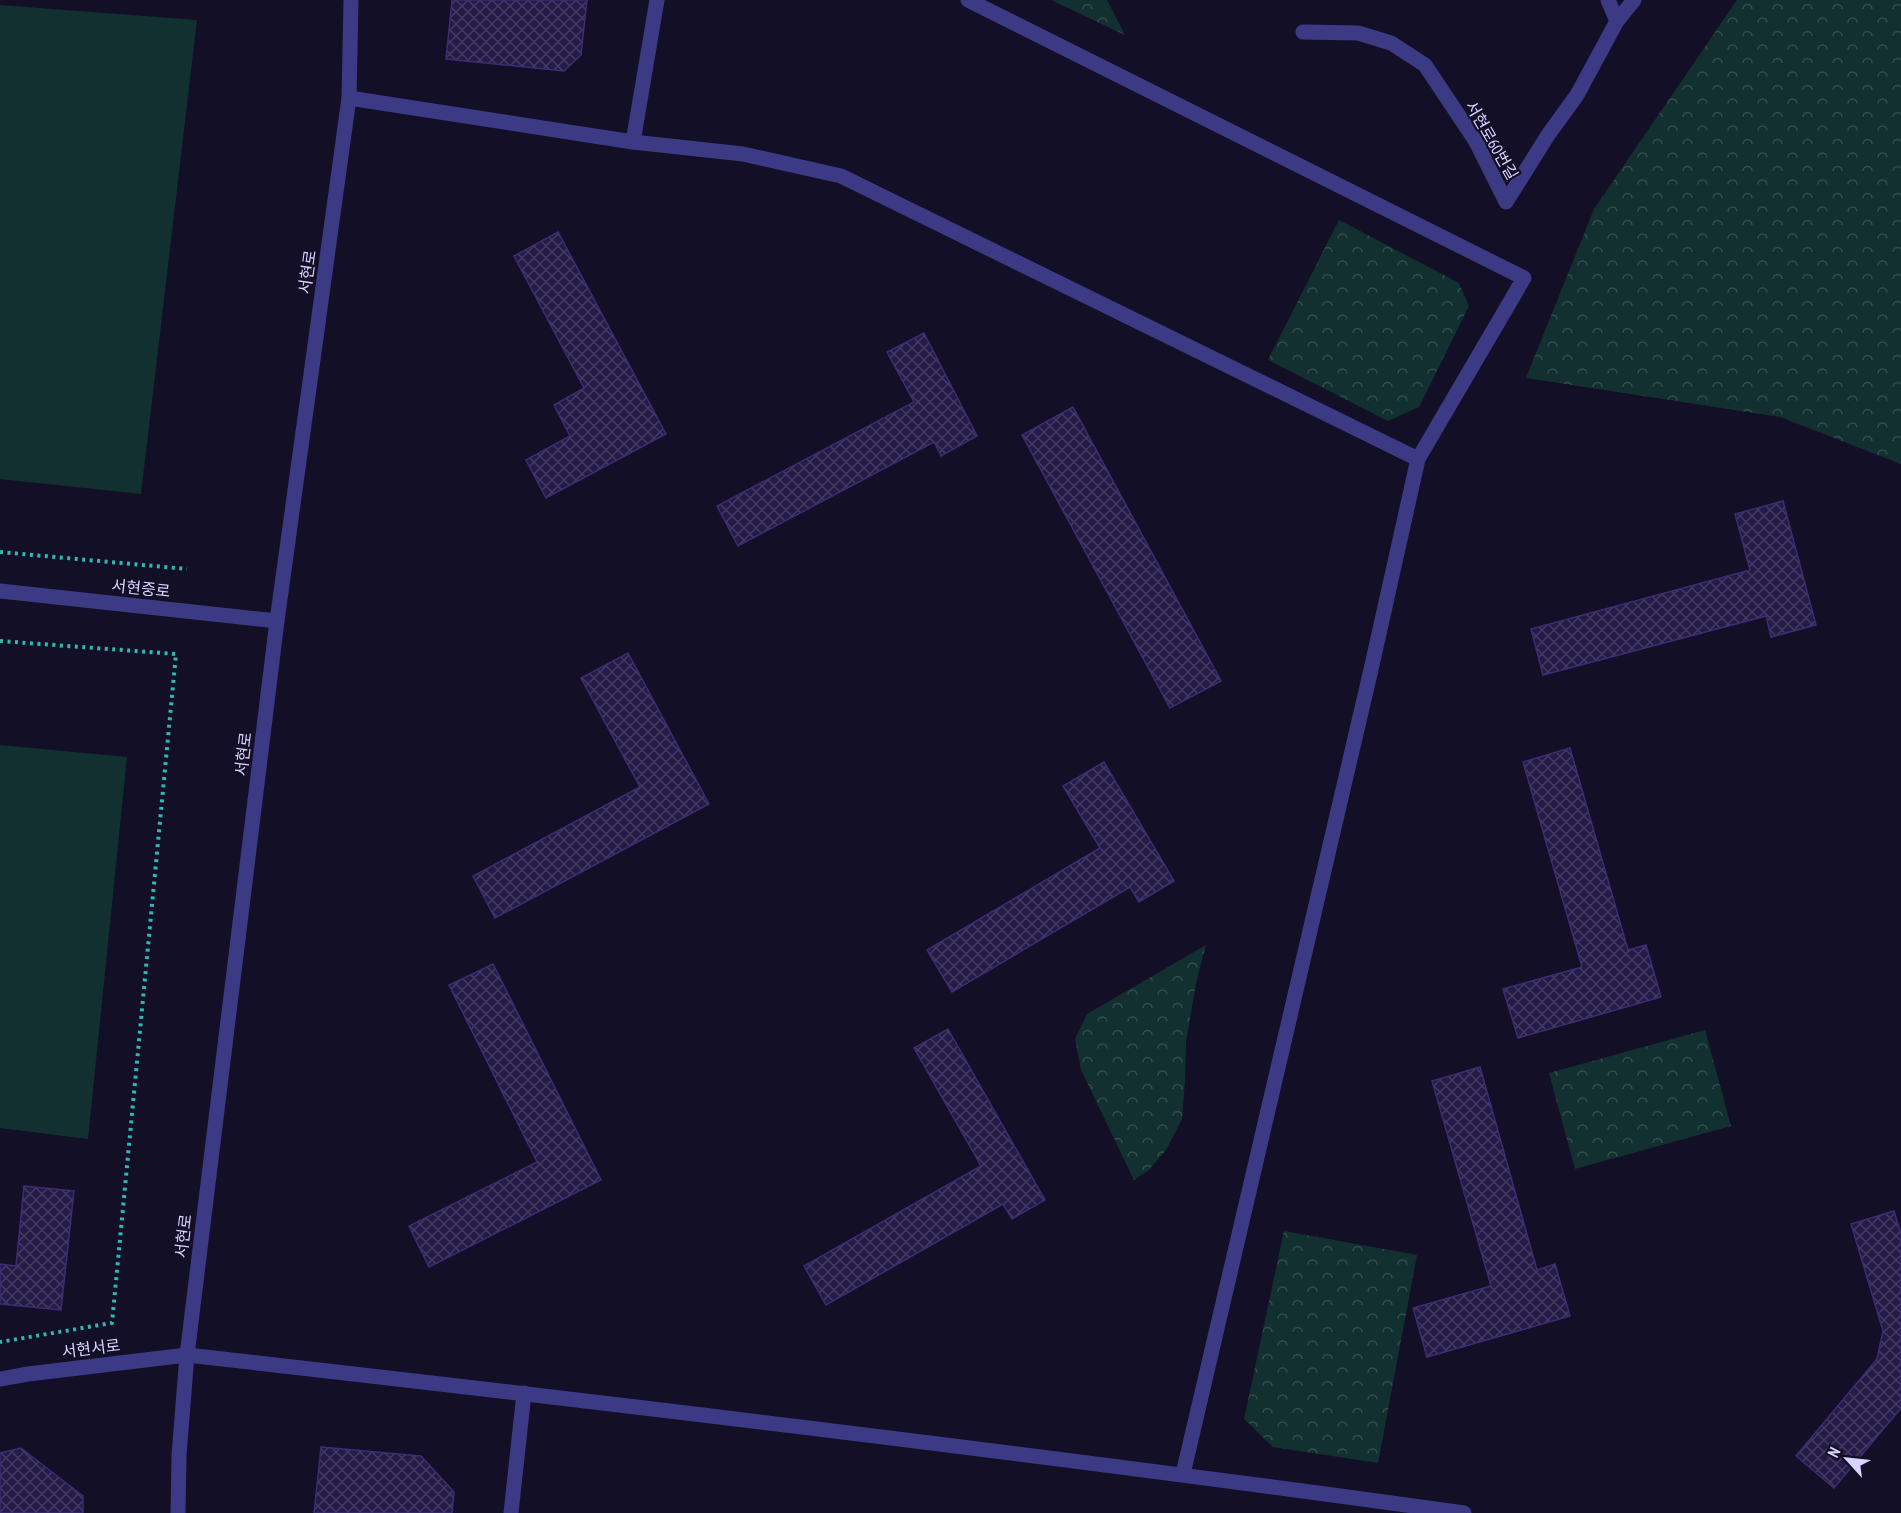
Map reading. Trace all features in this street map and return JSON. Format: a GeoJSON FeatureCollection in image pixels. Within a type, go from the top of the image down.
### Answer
{"type":"FeatureCollection","features":[{"type":"Feature","properties":{"kind":"street","name":"서현로"},"geometry":{"type":"LineString","coordinates":[[178,1513],[179,1455],[187,1355],[277,621],[349,98],[351,0]]}},
{"type":"Feature","properties":{"kind":"street"},"geometry":{"type":"LineString","coordinates":[[633,142],[657,0]]}},
{"type":"Feature","properties":{"kind":"street"},"geometry":{"type":"LineString","coordinates":[[968,0],[1524,278],[1418,459],[1183,1474]]}},
{"type":"Feature","properties":{"kind":"street"},"geometry":{"type":"LineString","coordinates":[[1608,0],[1617,21]]}},
{"type":"Feature","properties":{"kind":"street","name":"서현로60번길"},"geometry":{"type":"LineString","coordinates":[[1303,32],[1358,33],[1391,43],[1425,65],[1475,140],[1506,202],[1548,135],[1577,95],[1617,21],[1634,0]]}},
{"type":"Feature","properties":{"kind":"street"},"geometry":{"type":"LineString","coordinates":[[349,98],[633,142],[743,154],[841,176],[1418,459]]}},
{"type":"Feature","properties":{"kind":"street","name":"서현중로"},"geometry":{"type":"LineString","coordinates":[[0,591],[277,621]]}},
{"type":"Feature","properties":{"kind":"street","name":"서현서로"},"geometry":{"type":"LineString","coordinates":[[0,1379],[187,1355],[524,1393],[1183,1474],[1464,1513]]}},
{"type":"Feature","properties":{"kind":"street"},"geometry":{"type":"LineString","coordinates":[[511,1513],[524,1393]]}},
{"type":"Feature","properties":{"kind":"path"},"geometry":{"type":"LineString","coordinates":[[0,552],[187,569]]}},
{"type":"Feature","properties":{"kind":"path"},"geometry":{"type":"LineString","coordinates":[[0,641],[176,654],[112,1323],[0,1342]]}},
{"type":"Feature","properties":{"kind":"green space"},"geometry":{"type":"Polygon","coordinates":[[[1051,0],[1107,0],[1125,35],[1051,0]]]}},
{"type":"Feature","properties":{"kind":"green space"},"geometry":{"type":"Polygon","coordinates":[[[1737,0],[1901,0],[1901,464],[1780,417],[1526,378],[1594,209],[1737,0]]]}},
{"type":"Feature","properties":{"kind":"green space"},"geometry":{"type":"Polygon","coordinates":[[[0,5],[197,20],[141,494],[0,479],[0,5]]]}},
{"type":"Feature","properties":{"kind":"green space"},"geometry":{"type":"Polygon","coordinates":[[[1339,220],[1459,283],[1469,306],[1419,407],[1388,421],[1268,360],[1339,220]]]}},
{"type":"Feature","properties":{"kind":"green space"},"geometry":{"type":"Polygon","coordinates":[[[0,745],[127,757],[88,1139],[0,1128],[0,745]]]}},
{"type":"Feature","properties":{"kind":"green space"},"geometry":{"type":"Polygon","coordinates":[[[1206,945],[1196,983],[1186,1042],[1182,1119],[1166,1150],[1148,1171],[1134,1180],[1081,1070],[1075,1039],[1087,1014],[1206,945]]]}},
{"type":"Feature","properties":{"kind":"green space"},"geometry":{"type":"Polygon","coordinates":[[[1705,1030],[1731,1126],[1575,1169],[1549,1073],[1705,1030]]]}},
{"type":"Feature","properties":{"kind":"green space"},"geometry":{"type":"Polygon","coordinates":[[[1284,1231],[1417,1255],[1378,1463],[1273,1447],[1244,1419],[1284,1231]]]}},
{"type":"Feature","properties":{"kind":"building"},"geometry":{"type":"Polygon","coordinates":[[[452,0],[587,0],[581,55],[564,71],[446,59],[452,0]]]}},
{"type":"Feature","properties":{"kind":"building"},"geometry":{"type":"Polygon","coordinates":[[[558,232],[666,434],[546,498],[526,460],[570,436],[554,405],[584,388],[514,256],[558,232]]]}},
{"type":"Feature","properties":{"kind":"building"},"geometry":{"type":"Polygon","coordinates":[[[924,333],[977,436],[941,456],[934,442],[738,546],[717,506],[914,402],[887,352],[924,333]]]}},
{"type":"Feature","properties":{"kind":"building"},"geometry":{"type":"Polygon","coordinates":[[[1073,407],[1221,681],[1170,708],[1022,435],[1073,407]]]}},
{"type":"Feature","properties":{"kind":"building"},"geometry":{"type":"Polygon","coordinates":[[[1783,501],[1816,625],[1771,637],[1766,616],[1543,675],[1531,629],[1750,570],[1735,514],[1783,501]]]}},
{"type":"Feature","properties":{"kind":"building"},"geometry":{"type":"Polygon","coordinates":[[[628,653],[709,804],[495,918],[473,876],[640,787],[581,678],[628,653]]]}},
{"type":"Feature","properties":{"kind":"building"},"geometry":{"type":"Polygon","coordinates":[[[1570,748],[1628,950],[1646,945],[1661,997],[1518,1038],[1503,989],[1582,967],[1523,762],[1570,748]]]}},
{"type":"Feature","properties":{"kind":"building"},"geometry":{"type":"Polygon","coordinates":[[[1104,762],[1174,881],[1139,902],[1130,887],[952,992],[927,950],[1100,848],[1063,786],[1104,762]]]}},
{"type":"Feature","properties":{"kind":"building"},"geometry":{"type":"Polygon","coordinates":[[[493,964],[601,1180],[429,1267],[409,1226],[537,1162],[449,985],[493,964]]]}},
{"type":"Feature","properties":{"kind":"building"},"geometry":{"type":"Polygon","coordinates":[[[948,1029],[1045,1200],[1012,1219],[1003,1204],[826,1305],[804,1266],[981,1166],[914,1048],[948,1029]]]}},
{"type":"Feature","properties":{"kind":"building"},"geometry":{"type":"Polygon","coordinates":[[[1480,1067],[1537,1270],[1555,1264],[1570,1316],[1427,1357],[1413,1308],[1491,1286],[1432,1081],[1480,1067]]]}},
{"type":"Feature","properties":{"kind":"building"},"geometry":{"type":"Polygon","coordinates":[[[24,1186],[74,1191],[61,1310],[0,1304],[0,1264],[16,1266],[24,1186]]]}},
{"type":"Feature","properties":{"kind":"building"},"geometry":{"type":"Polygon","coordinates":[[[1894,1211],[1901,1234],[1901,1408],[1834,1488],[1796,1456],[1877,1359],[1883,1331],[1851,1224],[1894,1211]]]}},
{"type":"Feature","properties":{"kind":"building"},"geometry":{"type":"Polygon","coordinates":[[[321,1447],[421,1456],[454,1492],[452,1513],[314,1513],[321,1447]]]}},
{"type":"Feature","properties":{"kind":"building"},"geometry":{"type":"Polygon","coordinates":[[[21,1448],[83,1496],[83,1513],[0,1513],[0,1453],[21,1448]]]}}]}
